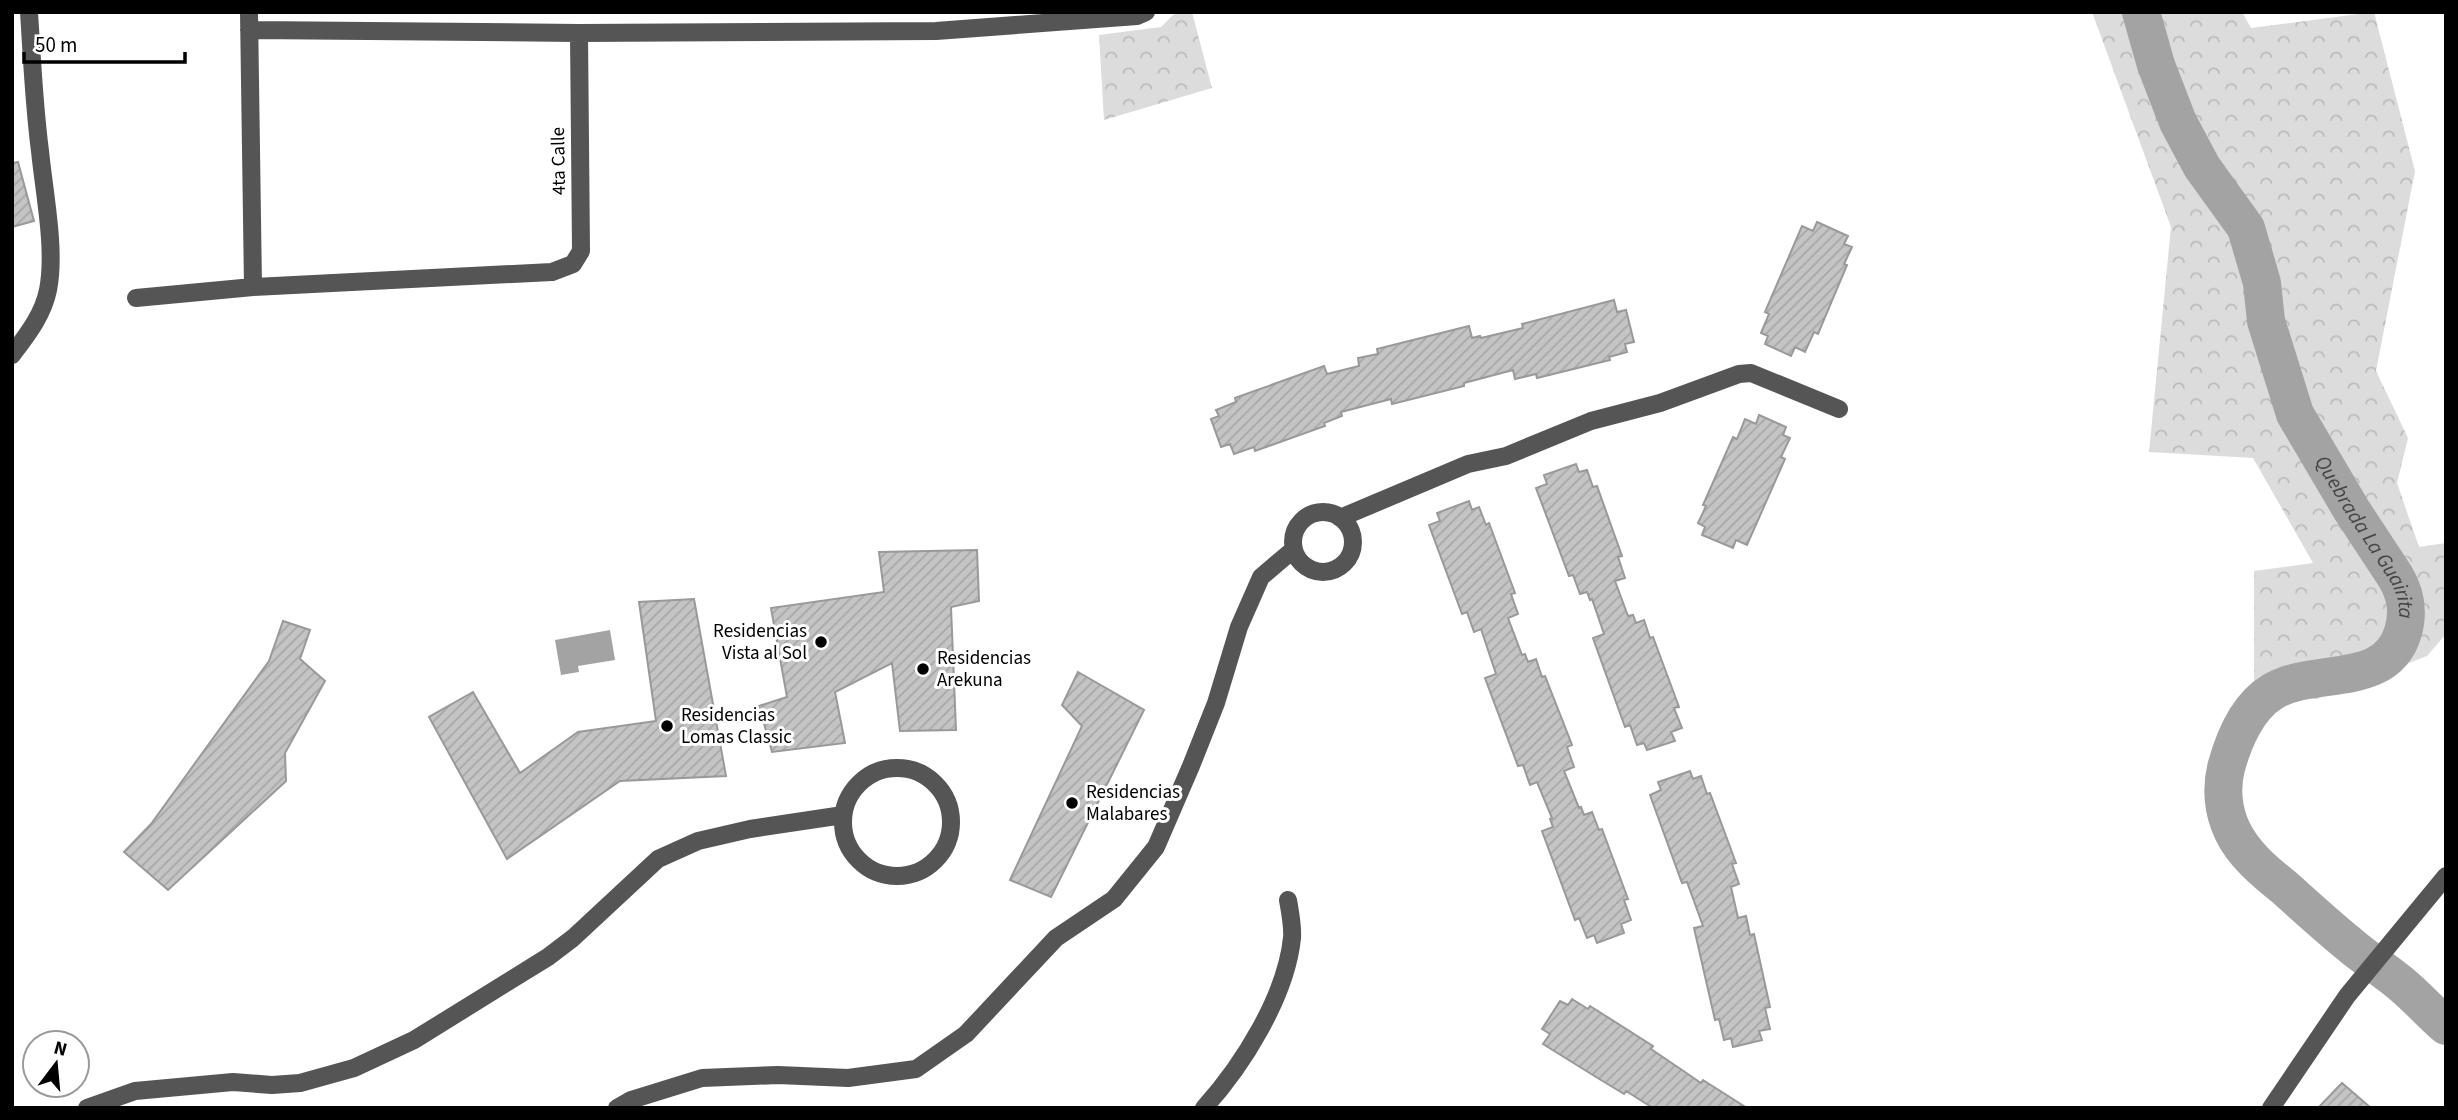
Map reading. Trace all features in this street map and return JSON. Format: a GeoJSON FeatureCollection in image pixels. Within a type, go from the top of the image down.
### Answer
{"type":"FeatureCollection","features":[{"type":"Feature","properties":{"kind":"street"},"geometry":{"type":"LineString","coordinates":[[12,355],[31,329],[49,288],[50,258],[36,123],[29,12]]}},
{"type":"Feature","properties":{"kind":"street"},"geometry":{"type":"LineString","coordinates":[[936,12],[936,31]]}},
{"type":"Feature","properties":{"kind":"street"},"geometry":{"type":"LineString","coordinates":[[136,298],[253,287],[249,21],[579,33],[936,31],[1136,16],[1146,12]]}},
{"type":"Feature","properties":{"kind":"street","name":"4ta Calle"},"geometry":{"type":"LineString","coordinates":[[253,287],[552,272],[573,264],[581,251],[579,33]]}},
{"type":"Feature","properties":{"kind":"street"},"geometry":{"type":"LineString","coordinates":[[1340,518],[1468,464],[1506,456],[1591,421],[1660,403],[1739,374],[1751,373],[1839,409]]}},
{"type":"Feature","properties":{"kind":"street"},"geometry":{"type":"LineString","coordinates":[[1326,512],[1340,518],[1350,528],[1353,537],[1353,547],[1343,564],[1334,570],[1314,570],[1305,566],[1294,549],[1295,530],[1308,516],[1326,512]]}},
{"type":"Feature","properties":{"kind":"street"},"geometry":{"type":"LineString","coordinates":[[617,1108],[631,1100],[702,1078],[778,1075],[848,1078],[916,1069],[966,1034],[1056,938],[1114,899],[1156,847],[1216,703],[1239,627],[1261,577],[1294,549]]}},
{"type":"Feature","properties":{"kind":"street"},"geometry":{"type":"LineString","coordinates":[[892,768],[910,770],[926,777],[940,790],[948,806],[951,823],[946,847],[939,856],[926,867],[910,874],[893,876],[876,872],[861,863],[849,849],[844,833],[843,815],[848,797],[859,783],[874,773],[892,768]]}},
{"type":"Feature","properties":{"kind":"street"},"geometry":{"type":"LineString","coordinates":[[87,1108],[135,1091],[233,1083],[300,1083],[354,1068],[414,1040],[548,957],[573,938],[658,859],[698,841],[750,829],[843,815]]}},
{"type":"Feature","properties":{"kind":"street"},"geometry":{"type":"LineString","coordinates":[[2271,1108],[2347,996],[2445,877]]}},
{"type":"Feature","properties":{"kind":"street"},"geometry":{"type":"LineString","coordinates":[[1204,1108],[1235,1068],[1278,992],[1288,964],[1293,934],[1288,900]]}},
{"type":"Feature","properties":{"kind":"green space"},"geometry":{"type":"Polygon","coordinates":[[[1176,12],[1192,12],[1212,88],[1104,120],[1099,35],[1161,27],[1176,12]]]}},
{"type":"Feature","properties":{"kind":"green space"},"geometry":{"type":"Polygon","coordinates":[[[2092,12],[2242,12],[2251,28],[2374,12],[2415,171],[2376,371],[2408,438],[2397,483],[2419,547],[2446,543],[2446,634],[2427,656],[2316,699],[2254,689],[2254,571],[2313,563],[2253,458],[2149,452],[2171,227],[2092,12]]]}},
{"type":"Feature","properties":{"kind":"shaded area"},"geometry":{"type":"Polygon","coordinates":[[[610,630],[615,660],[578,666],[579,672],[561,675],[555,640],[610,630]]]}},
{"type":"Feature","properties":{"kind":"building"},"geometry":{"type":"Polygon","coordinates":[[[18,162],[34,221],[12,227],[12,163],[18,162]]]}},
{"type":"Feature","properties":{"kind":"building"},"geometry":{"type":"Polygon","coordinates":[[[1817,222],[1848,236],[1844,244],[1852,247],[1818,334],[1814,332],[1805,352],[1795,347],[1791,356],[1765,344],[1768,336],[1761,333],[1769,314],[1765,312],[1802,226],[1813,231],[1817,222]]]}},
{"type":"Feature","properties":{"kind":"building"},"geometry":{"type":"Polygon","coordinates":[[[1614,300],[1617,312],[1626,310],[1634,342],[1625,344],[1627,352],[1609,357],[1610,360],[1537,378],[1536,374],[1515,379],[1513,370],[1464,383],[1464,386],[1392,404],[1391,399],[1341,412],[1342,416],[1324,423],[1325,426],[1255,451],[1254,447],[1234,454],[1230,444],[1221,447],[1211,419],[1219,416],[1216,410],[1236,402],[1235,398],[1324,366],[1327,374],[1359,366],[1358,358],[1378,354],[1377,349],[1469,326],[1472,338],[1481,338],[1523,328],[1522,324],[1614,300]]]}},
{"type":"Feature","properties":{"kind":"building"},"geometry":{"type":"Polygon","coordinates":[[[1759,415],[1786,427],[1783,435],[1790,438],[1781,457],[1785,459],[1747,545],[1736,540],[1733,548],[1702,535],[1705,527],[1698,523],[1706,506],[1703,505],[1733,437],[1737,439],[1745,419],[1756,424],[1759,415]]]}},
{"type":"Feature","properties":{"kind":"building"},"geometry":{"type":"Polygon","coordinates":[[[1576,464],[1579,472],[1587,470],[1593,487],[1597,486],[1622,556],[1618,557],[1625,578],[1615,581],[1628,616],[1633,615],[1636,623],[1644,620],[1679,707],[1674,708],[1682,728],[1671,732],[1675,741],[1647,750],[1644,743],[1637,745],[1630,725],[1625,727],[1593,638],[1604,634],[1592,599],[1590,600],[1587,592],[1580,594],[1573,575],[1569,576],[1536,488],[1547,484],[1544,475],[1576,464]]]}},
{"type":"Feature","properties":{"kind":"building"},"geometry":{"type":"Polygon","coordinates":[[[1469,501],[1472,510],[1479,507],[1486,525],[1489,523],[1515,593],[1511,594],[1518,614],[1508,618],[1522,655],[1525,654],[1528,662],[1536,659],[1572,745],[1567,747],[1574,767],[1564,771],[1579,808],[1581,807],[1584,815],[1592,812],[1599,830],[1602,829],[1628,899],[1624,900],[1631,920],[1621,924],[1624,933],[1597,943],[1594,935],[1587,938],[1579,918],[1575,920],[1542,831],[1553,827],[1552,818],[1537,782],[1530,785],[1523,765],[1518,766],[1485,678],[1496,674],[1481,629],[1474,632],[1467,612],[1462,614],[1429,525],[1440,521],[1437,513],[1469,501]]]}},
{"type":"Feature","properties":{"kind":"building"},"geometry":{"type":"Polygon","coordinates":[[[977,550],[979,601],[951,607],[956,730],[900,731],[892,663],[835,692],[845,743],[772,752],[759,706],[787,697],[771,608],[884,592],[879,552],[977,550]]]}},
{"type":"Feature","properties":{"kind":"building","name":"Residencias Lomas Classic"},"geometry":{"type":"Polygon","coordinates":[[[694,599],[726,776],[620,781],[507,859],[429,717],[473,692],[520,773],[578,732],[656,721],[639,602],[694,599]]]}},
{"type":"Feature","properties":{"kind":"building"},"geometry":{"type":"Polygon","coordinates":[[[283,621],[310,630],[300,659],[325,681],[285,753],[286,781],[168,890],[124,852],[151,824],[269,661],[283,621]]]}},
{"type":"Feature","properties":{"kind":"building","name":"Residencias Malabares"},"geometry":{"type":"Polygon","coordinates":[[[1078,672],[1144,710],[1051,897],[1010,880],[1082,726],[1062,705],[1078,672]]]}},
{"type":"Feature","properties":{"kind":"building"},"geometry":{"type":"Polygon","coordinates":[[[1690,771],[1693,779],[1701,776],[1707,794],[1710,793],[1736,863],[1732,864],[1739,884],[1731,887],[1738,918],[1746,916],[1750,935],[1754,934],[1770,1007],[1765,1008],[1770,1029],[1759,1031],[1762,1040],[1733,1047],[1731,1038],[1724,1040],[1719,1019],[1715,1020],[1694,928],[1703,926],[1687,882],[1682,883],[1650,795],[1661,790],[1658,782],[1690,771]]]}},
{"type":"Feature","properties":{"kind":"building"},"geometry":{"type":"Polygon","coordinates":[[[1572,999],[1588,1009],[1590,1006],[1653,1046],[1651,1049],[1701,1083],[1703,1080],[1747,1108],[1653,1108],[1626,1091],[1624,1094],[1543,1044],[1550,1034],[1542,1029],[1560,1001],[1568,1005],[1572,999]]]}},
{"type":"Feature","properties":{"kind":"building"},"geometry":{"type":"Polygon","coordinates":[[[2342,1083],[2371,1108],[2318,1108],[2342,1083]]]}},
{"type":"Feature","properties":{"kind":"waterway","name":"Quebrada La Guairita"},"geometry":{"type":"LineString","coordinates":[[2141,12],[2156,65],[2178,122],[2202,167],[2246,228],[2262,283],[2266,321],[2295,414],[2351,509],[2395,576],[2405,603],[2403,632],[2394,650],[2381,662],[2365,670],[2289,684],[2272,692],[2255,707],[2237,736],[2226,768],[2223,791],[2227,815],[2237,839],[2262,869],[2355,949],[2406,988],[2446,1026]]}},
{"type":"Feature","properties":{"kind":"place","name":"Residencias Vista al Sol"},"geometry":{"type":"Point","coordinates":[821,642]}},
{"type":"Feature","properties":{"kind":"place","name":"Residencias Arekuna"},"geometry":{"type":"Point","coordinates":[923,669]}},
{"type":"Feature","properties":{"kind":"place","name":"Residencias Lomas Classic"},"geometry":{"type":"Point","coordinates":[667,726]}},
{"type":"Feature","properties":{"kind":"place","name":"Residencias Malabares"},"geometry":{"type":"Point","coordinates":[1072,803]}}]}
